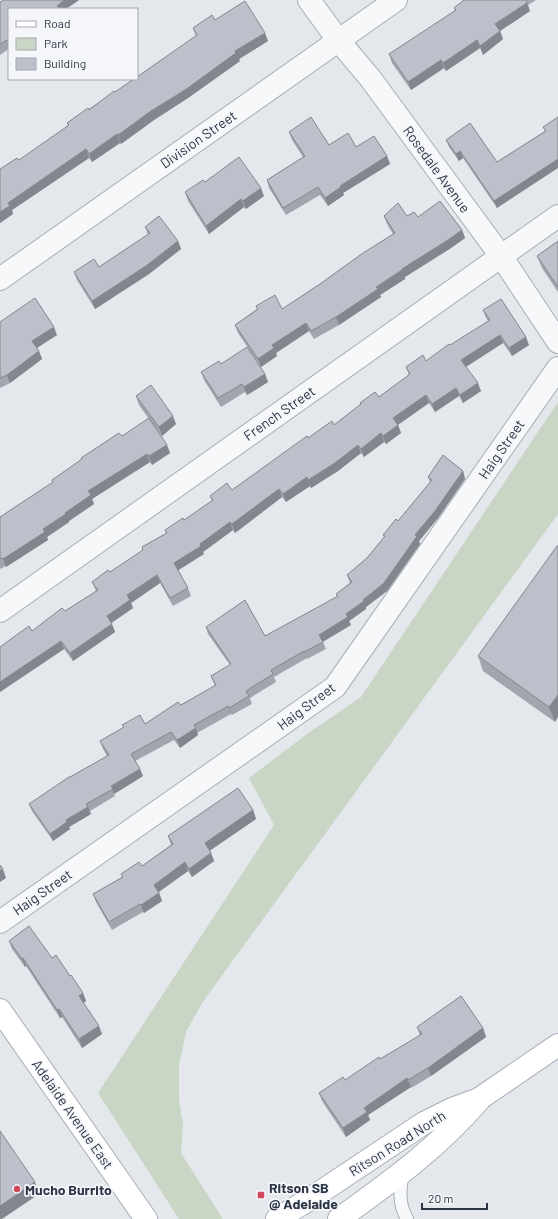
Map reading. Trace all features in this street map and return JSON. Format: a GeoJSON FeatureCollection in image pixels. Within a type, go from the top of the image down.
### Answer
{"type":"FeatureCollection","features":[{"type":"Feature","properties":{"kind":"main road","name":"Adelaide Avenue East"},"geometry":{"type":"LineString","coordinates":[[0,1010],[146,1219]]}},
{"type":"Feature","properties":{"kind":"main road","name":"Ritson Road North"},"geometry":{"type":"LineString","coordinates":[[277,1219],[310,1199],[424,1123],[452,1109],[479,1099],[558,1045]]}},
{"type":"Feature","properties":{"kind":"main road","name":"Ritson Road North"},"geometry":{"type":"LineString","coordinates":[[339,1219],[403,1172],[460,1122],[479,1099]]}},
{"type":"Feature","properties":{"kind":"street","name":"Rosedale Avenue"},"geometry":{"type":"LineString","coordinates":[[309,0],[338,40],[370,78],[501,256],[558,342]]}},
{"type":"Feature","properties":{"kind":"street","name":"Division Street"},"geometry":{"type":"LineString","coordinates":[[0,279],[396,0]]}},
{"type":"Feature","properties":{"kind":"street","name":"French Street"},"geometry":{"type":"LineString","coordinates":[[0,611],[558,216]]}},
{"type":"Feature","properties":{"kind":"street","name":"Haig Street"},"geometry":{"type":"LineString","coordinates":[[0,922],[335,687],[558,368]]}},
{"type":"Feature","properties":{"kind":"lane"},"geometry":{"type":"LineString","coordinates":[[403,1172],[400,1192],[401,1205],[407,1219]]}},
{"type":"Feature","properties":{"kind":"green space"},"geometry":{"type":"Polygon","coordinates":[[[558,402],[558,514],[202,1003],[186,1032],[179,1065],[179,1100],[183,1125],[181,1153],[223,1219],[179,1219],[98,1093],[274,825],[249,778],[307,734],[361,697],[558,402]]]}},
{"type":"Feature","properties":{"kind":"building"},"geometry":{"type":"Polygon","coordinates":[[[4,0],[64,0],[57,6],[59,8],[8,8],[8,40],[0,44],[0,2],[4,0]]]}},
{"type":"Feature","properties":{"kind":"building"},"geometry":{"type":"Polygon","coordinates":[[[464,0],[526,0],[527,3],[495,24],[500,31],[480,46],[477,40],[443,63],[441,60],[408,82],[389,54],[456,10],[454,8],[464,0]]]}},
{"type":"Feature","properties":{"kind":"building"},"geometry":{"type":"Polygon","coordinates":[[[245,1],[265,33],[235,51],[236,53],[185,90],[151,111],[89,154],[86,149],[8,203],[10,206],[0,212],[0,169],[17,158],[19,160],[69,125],[67,123],[88,108],[89,110],[114,91],[115,92],[133,80],[138,80],[138,76],[197,35],[193,28],[212,15],[215,20],[245,1]]]}},
{"type":"Feature","properties":{"kind":"building"},"geometry":{"type":"Polygon","coordinates":[[[311,117],[329,145],[348,133],[356,147],[374,136],[387,156],[340,186],[341,187],[325,198],[318,187],[283,208],[267,180],[305,156],[289,132],[311,117]]]}},
{"type":"Feature","properties":{"kind":"building"},"geometry":{"type":"Polygon","coordinates":[[[558,117],[558,159],[494,201],[460,151],[456,154],[446,140],[470,123],[497,162],[546,131],[543,127],[558,117]]]}},
{"type":"Feature","properties":{"kind":"building"},"geometry":{"type":"Polygon","coordinates":[[[239,157],[261,188],[243,201],[241,199],[206,226],[185,192],[203,180],[205,182],[239,157]]]}},
{"type":"Feature","properties":{"kind":"building"},"geometry":{"type":"Polygon","coordinates":[[[440,201],[462,230],[402,269],[376,287],[378,289],[336,317],[311,331],[306,323],[272,345],[274,348],[258,359],[235,325],[258,309],[256,306],[275,295],[282,309],[363,253],[395,233],[384,216],[398,203],[407,216],[414,212],[418,217],[440,201]]]}},
{"type":"Feature","properties":{"kind":"building"},"geometry":{"type":"Polygon","coordinates":[[[159,216],[178,241],[146,266],[92,301],[74,272],[94,259],[99,267],[150,233],[145,227],[159,216]]]}},
{"type":"Feature","properties":{"kind":"building"},"geometry":{"type":"Polygon","coordinates":[[[558,241],[558,287],[537,256],[558,241]]]}},
{"type":"Feature","properties":{"kind":"building"},"geometry":{"type":"Polygon","coordinates":[[[35,298],[54,327],[32,341],[39,351],[7,375],[0,378],[0,322],[35,298]]]}},
{"type":"Feature","properties":{"kind":"building"},"geometry":{"type":"Polygon","coordinates":[[[501,299],[526,337],[509,348],[500,335],[461,360],[478,383],[460,395],[456,388],[432,404],[426,395],[393,418],[398,425],[383,436],[381,433],[361,449],[358,445],[335,463],[308,480],[307,477],[283,494],[279,489],[232,524],[230,522],[200,544],[201,546],[174,563],[188,588],[170,598],[157,575],[127,595],[130,600],[107,616],[112,624],[70,653],[61,641],[0,682],[0,647],[29,626],[32,631],[62,608],[65,611],[98,590],[92,582],[108,570],[110,572],[143,550],[142,547],[167,533],[165,530],[183,518],[184,520],[213,500],[210,496],[227,483],[232,490],[307,436],[308,438],[332,421],[334,425],[375,392],[379,397],[410,374],[406,367],[423,355],[426,361],[449,344],[450,345],[490,320],[483,310],[501,299]]]}},
{"type":"Feature","properties":{"kind":"building"},"geometry":{"type":"Polygon","coordinates":[[[247,347],[265,374],[244,387],[242,384],[218,398],[201,372],[219,361],[221,364],[247,347]]]}},
{"type":"Feature","properties":{"kind":"building"},"geometry":{"type":"Polygon","coordinates":[[[151,385],[173,416],[159,427],[136,396],[151,385]]]}},
{"type":"Feature","properties":{"kind":"building"},"geometry":{"type":"Polygon","coordinates":[[[149,418],[167,445],[149,456],[147,454],[88,491],[91,495],[43,529],[45,532],[3,559],[0,559],[0,517],[53,482],[52,480],[82,459],[81,458],[119,433],[122,436],[149,418]]]}},
{"type":"Feature","properties":{"kind":"building"},"geometry":{"type":"Polygon","coordinates":[[[443,455],[463,471],[435,511],[415,535],[417,536],[384,583],[363,600],[364,601],[346,614],[348,617],[319,635],[323,642],[271,670],[273,674],[246,691],[249,696],[229,708],[228,706],[194,725],[196,728],[177,740],[171,732],[131,754],[140,769],[111,786],[113,789],[86,804],[88,807],[66,820],[67,822],[50,834],[29,804],[69,777],[109,755],[100,741],[124,727],[122,725],[140,715],[145,724],[178,702],[181,705],[216,685],[211,676],[231,664],[206,627],[245,600],[265,636],[338,596],[336,594],[352,582],[347,575],[367,558],[385,536],[383,535],[396,519],[398,521],[432,480],[428,477],[443,455]]]}},
{"type":"Feature","properties":{"kind":"building"},"geometry":{"type":"Polygon","coordinates":[[[557,546],[558,695],[549,707],[478,656],[557,546]]]}},
{"type":"Feature","properties":{"kind":"building"},"geometry":{"type":"Polygon","coordinates":[[[238,788],[253,810],[205,843],[211,853],[189,869],[185,862],[154,885],[159,893],[141,905],[140,904],[109,922],[93,894],[123,877],[121,874],[139,862],[142,866],[173,844],[168,836],[238,788]]]}},
{"type":"Feature","properties":{"kind":"building"},"geometry":{"type":"Polygon","coordinates":[[[29,926],[52,958],[56,955],[70,976],[71,975],[83,993],[79,996],[99,1026],[79,1039],[59,1009],[57,1010],[23,958],[22,959],[9,941],[29,926]]]}},
{"type":"Feature","properties":{"kind":"building"},"geometry":{"type":"Polygon","coordinates":[[[461,996],[483,1028],[428,1068],[408,1080],[407,1078],[364,1108],[367,1112],[343,1128],[319,1093],[343,1077],[345,1080],[379,1057],[380,1059],[422,1034],[417,1027],[461,996]]]}},
{"type":"Feature","properties":{"kind":"building"},"geometry":{"type":"Polygon","coordinates":[[[0,1131],[35,1182],[0,1206],[0,1131]]]}},
{"type":"Feature","properties":{"kind":"place","name":"Mucho Burrito"},"geometry":{"type":"Point","coordinates":[17,1189]}},
{"type":"Feature","properties":{"kind":"place","name":"Ritson SB @ Adelaide"},"geometry":{"type":"Point","coordinates":[261,1195]}}]}
